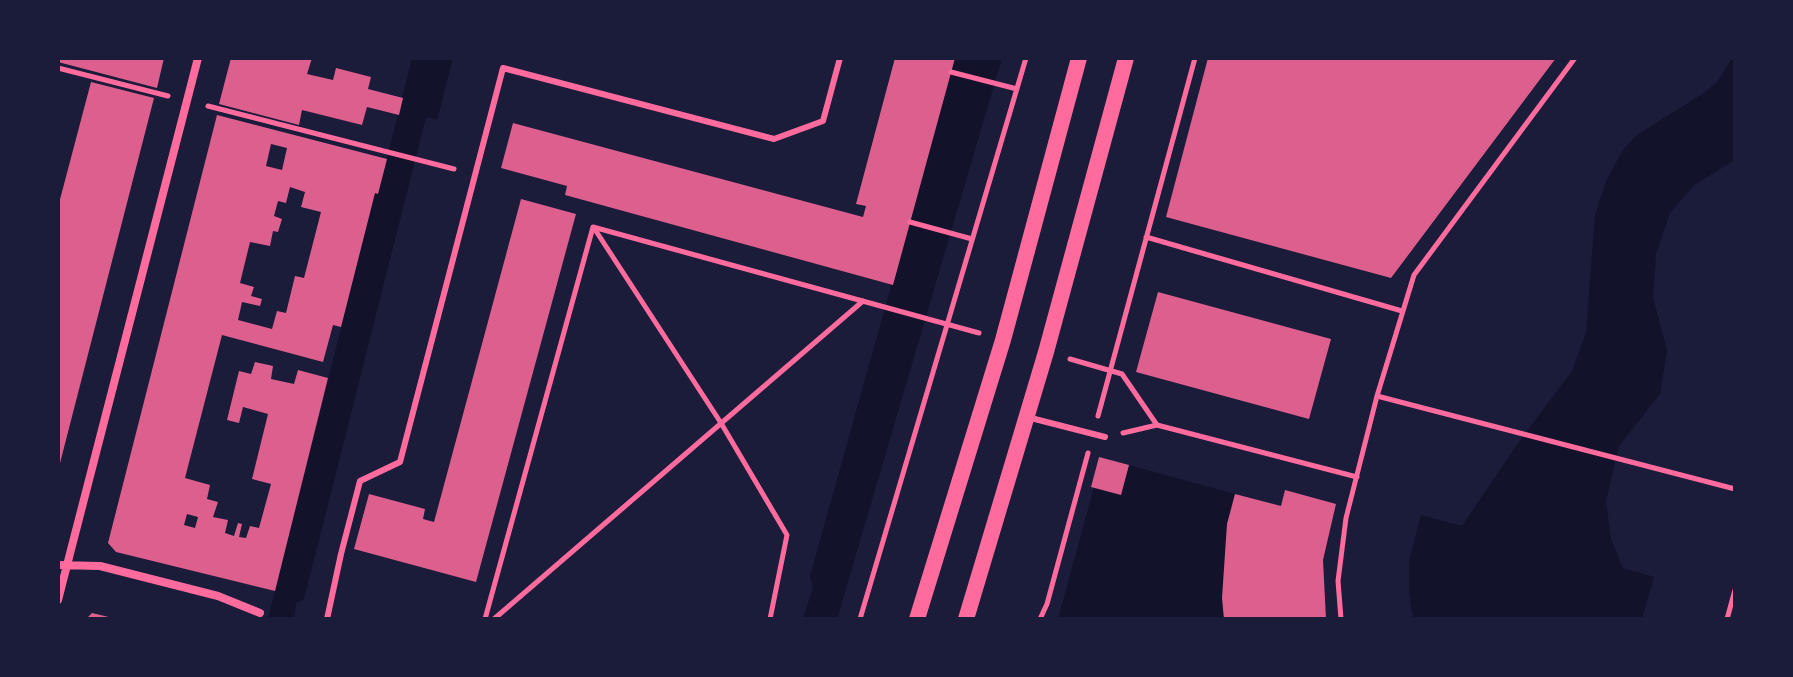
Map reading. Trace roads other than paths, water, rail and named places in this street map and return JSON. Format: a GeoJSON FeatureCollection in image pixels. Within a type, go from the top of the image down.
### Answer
{"type":"FeatureCollection","features":[{"type":"Feature","properties":{"kind":"main road"},"geometry":{"type":"LineString","coordinates":[[917,619],[1003,340],[1079,58]]}},
{"type":"Feature","properties":{"kind":"main road"},"geometry":{"type":"LineString","coordinates":[[966,619],[1126,58]]}},
{"type":"Feature","properties":{"kind":"street"},"geometry":{"type":"LineString","coordinates":[[58,600],[62,566],[198,58]]}},
{"type":"Feature","properties":{"kind":"street"},"geometry":{"type":"LineString","coordinates":[[62,566],[100,566],[218,596],[260,613]]}},
{"type":"Feature","properties":{"kind":"lane"},"geometry":{"type":"LineString","coordinates":[[327,619],[360,481],[400,462],[503,68],[774,139],[823,121],[840,58]]}},
{"type":"Feature","properties":{"kind":"lane"},"geometry":{"type":"LineString","coordinates":[[1026,417],[1105,437]]}}]}
